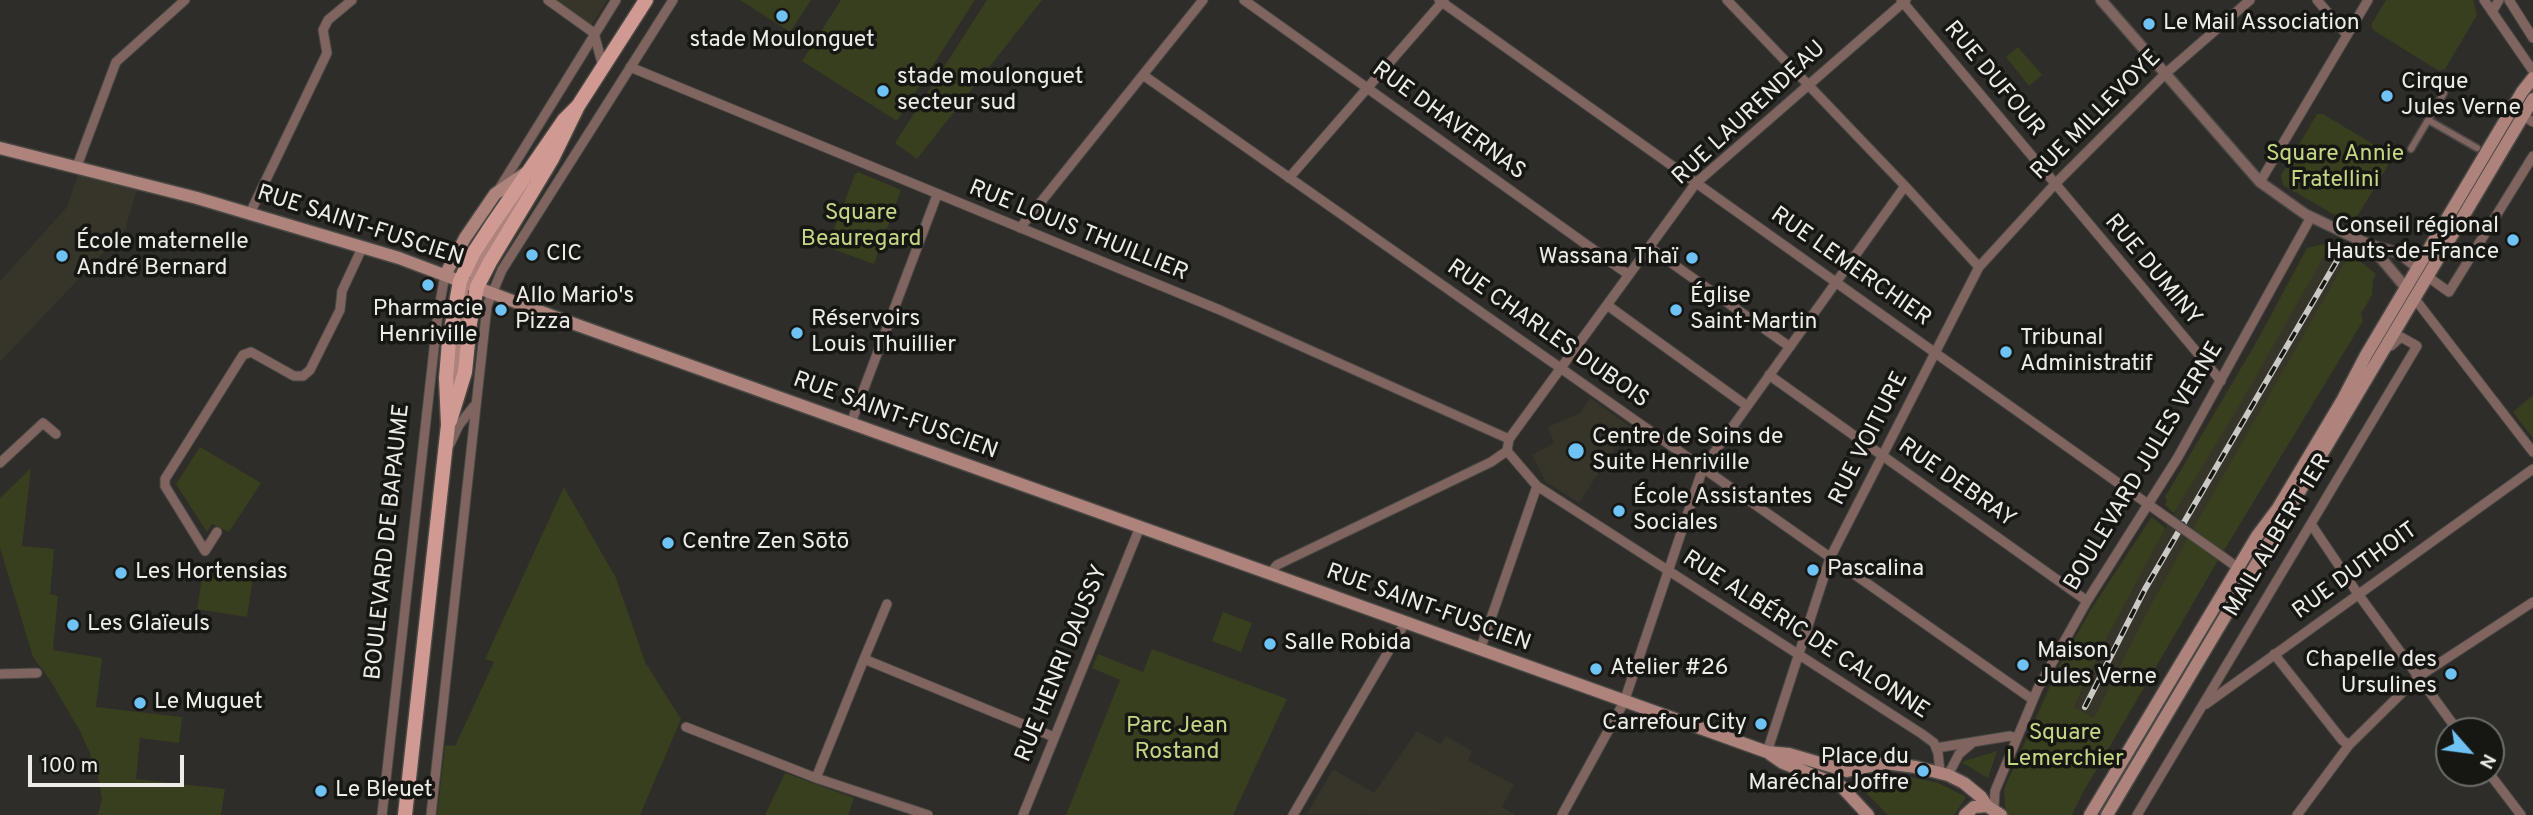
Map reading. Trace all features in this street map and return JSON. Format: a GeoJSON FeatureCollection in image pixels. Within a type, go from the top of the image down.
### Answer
{"type":"FeatureCollection","features":[{"type":"Feature","properties":{"kind":"main road"},"geometry":{"type":"LineString","coordinates":[[578,106],[647,2]]}},
{"type":"Feature","properties":{"kind":"main road","name":"MAIL ALBERT 1ER"},"geometry":{"type":"LineString","coordinates":[[2090,815],[2257,536],[2278,508],[2417,268],[2533,78]]}},
{"type":"Feature","properties":{"kind":"main road","name":"MAIL ALBERT 1ER"},"geometry":{"type":"LineString","coordinates":[[2107,815],[2428,277],[2528,119],[2533,100]]}},
{"type":"Feature","properties":{"kind":"main road","name":"BOULEVARD DE BAPAUME"},"geometry":{"type":"LineString","coordinates":[[405,815],[448,425],[446,378],[453,314],[460,281],[477,247],[564,120],[578,106]]}},
{"type":"Feature","properties":{"kind":"main road","name":"BOULEVARD DE BAPAUME"},"geometry":{"type":"LineString","coordinates":[[448,425],[465,372],[471,316],[484,289],[489,262],[552,159],[578,106]]}},
{"type":"Feature","properties":{"kind":"main road","name":"RUE SAINT-FUSCIEN"},"geometry":{"type":"LineString","coordinates":[[0,148],[76,166],[363,246],[1767,752],[1788,754],[1836,769],[1861,769]]}},
{"type":"Feature","properties":{"kind":"main road"},"geometry":{"type":"LineString","coordinates":[[445,275],[465,238],[495,194],[530,170]]}},
{"type":"Feature","properties":{"kind":"main road"},"geometry":{"type":"LineString","coordinates":[[484,289],[475,271],[527,184],[530,170]]}},
{"type":"Feature","properties":{"kind":"main road"},"geometry":{"type":"LineString","coordinates":[[2417,268],[2428,277]]}},
{"type":"Feature","properties":{"kind":"main road"},"geometry":{"type":"LineString","coordinates":[[456,405],[455,379],[463,299],[460,281]]}},
{"type":"Feature","properties":{"kind":"main road"},"geometry":{"type":"LineString","coordinates":[[2406,288],[2415,299]]}},
{"type":"Feature","properties":{"kind":"main road","name":"RUE SAINT-FUSCIEN"},"geometry":{"type":"LineString","coordinates":[[1767,752],[1783,763],[1841,786],[1850,793]]}},
{"type":"Feature","properties":{"kind":"main road"},"geometry":{"type":"LineString","coordinates":[[1868,815],[1850,793],[1852,781],[1861,769],[1885,763],[1903,764],[1944,774],[1964,783],[1994,810]]}},
{"type":"Feature","properties":{"kind":"main road"},"geometry":{"type":"LineString","coordinates":[[1965,815],[1974,807],[1994,810]]}},
{"type":"Feature","properties":{"kind":"street"},"geometry":{"type":"LineString","coordinates":[[76,166],[116,62],[185,0]]}},
{"type":"Feature","properties":{"kind":"street"},"geometry":{"type":"LineString","coordinates":[[250,213],[327,53],[323,30],[327,20],[352,0]]}},
{"type":"Feature","properties":{"kind":"street"},"geometry":{"type":"LineString","coordinates":[[548,0],[594,33],[603,67]]}},
{"type":"Feature","properties":{"kind":"street"},"geometry":{"type":"LineString","coordinates":[[495,194],[616,0]]}},
{"type":"Feature","properties":{"kind":"street"},"geometry":{"type":"LineString","coordinates":[[431,815],[486,306],[484,289],[502,270],[673,0]]}},
{"type":"Feature","properties":{"kind":"street"},"geometry":{"type":"LineString","coordinates":[[1020,228],[1203,0]]}},
{"type":"Feature","properties":{"kind":"street","name":"RUE DHAVERNAS"},"geometry":{"type":"LineString","coordinates":[[1244,0],[1629,275]]}},
{"type":"Feature","properties":{"kind":"street"},"geometry":{"type":"LineString","coordinates":[[1727,0],[1979,267]]}},
{"type":"Feature","properties":{"kind":"street"},"geometry":{"type":"LineString","coordinates":[[2101,0],[2260,182],[2288,204],[2311,217],[2371,245],[2399,253],[2417,268]]}},
{"type":"Feature","properties":{"kind":"street","name":"RUE MILLEVOYE"},"geometry":{"type":"LineString","coordinates":[[1979,267],[2055,184],[2165,74],[2250,0]]}},
{"type":"Feature","properties":{"kind":"street"},"geometry":{"type":"LineString","coordinates":[[2317,0],[2347,35]]}},
{"type":"Feature","properties":{"kind":"street"},"geometry":{"type":"LineString","coordinates":[[2260,182],[2368,0]]}},
{"type":"Feature","properties":{"kind":"street"},"geometry":{"type":"LineString","coordinates":[[2484,0],[2533,71]]}},
{"type":"Feature","properties":{"kind":"street"},"geometry":{"type":"LineString","coordinates":[[2491,12],[2499,0]]}},
{"type":"Feature","properties":{"kind":"street"},"geometry":{"type":"LineString","coordinates":[[2509,0],[2533,38]]}},
{"type":"Feature","properties":{"kind":"street"},"geometry":{"type":"LineString","coordinates":[[1289,178],[1442,1]]}},
{"type":"Feature","properties":{"kind":"street","name":"RUE LEMERCHIER"},"geometry":{"type":"LineString","coordinates":[[1442,1],[2238,568]]}},
{"type":"Feature","properties":{"kind":"street","name":"RUE LAURENDEAU"},"geometry":{"type":"LineString","coordinates":[[1509,439],[1696,183],[1903,1]]}},
{"type":"Feature","properties":{"kind":"street","name":"RUE DUFOUR"},"geometry":{"type":"LineString","coordinates":[[1903,1],[2055,184]]}},
{"type":"Feature","properties":{"kind":"street","name":"RUE LOUIS THUILLIER"},"geometry":{"type":"LineString","coordinates":[[630,67],[1258,326],[1509,439]]}},
{"type":"Feature","properties":{"kind":"street","name":"RUE CHARLES DUBOIS"},"geometry":{"type":"LineString","coordinates":[[1143,75],[2032,699]]}},
{"type":"Feature","properties":{"kind":"street"},"geometry":{"type":"LineString","coordinates":[[2412,149],[2444,93]]}},
{"type":"Feature","properties":{"kind":"street"},"geometry":{"type":"LineString","coordinates":[[2428,120],[2477,148]]}},
{"type":"Feature","properties":{"kind":"street"},"geometry":{"type":"LineString","coordinates":[[2428,277],[2449,292],[2533,156]]}},
{"type":"Feature","properties":{"kind":"street","name":"RUE DUMINY"},"geometry":{"type":"LineString","coordinates":[[2055,184],[2221,381]]}},
{"type":"Feature","properties":{"kind":"street"},"geometry":{"type":"LineString","coordinates":[[1562,815],[1624,702],[1703,468],[1905,186]]}},
{"type":"Feature","properties":{"kind":"street"},"geometry":{"type":"LineString","coordinates":[[851,424],[937,195]]}},
{"type":"Feature","properties":{"kind":"street","name":"BOULEVARD JULES VERNE"},"geometry":{"type":"LineString","coordinates":[[2016,738],[2032,699],[2087,601],[2148,505],[2221,381],[2311,217]]}},
{"type":"Feature","properties":{"kind":"street"},"geometry":{"type":"LineString","coordinates":[[2371,245],[2406,288]]}},
{"type":"Feature","properties":{"kind":"street"},"geometry":{"type":"LineString","coordinates":[[217,532],[205,551],[165,486],[165,479],[243,355],[251,352],[295,376],[303,376],[310,370],[340,310],[342,291],[363,246]]}},
{"type":"Feature","properties":{"kind":"street"},"geometry":{"type":"LineString","coordinates":[[1649,247],[1790,347]]}},
{"type":"Feature","properties":{"kind":"street","name":"RUE VOITURE"},"geometry":{"type":"LineString","coordinates":[[1767,752],[1830,558],[1979,267]]}},
{"type":"Feature","properties":{"kind":"street","name":"BOULEVARD DE BAPAUME"},"geometry":{"type":"LineString","coordinates":[[382,815],[438,313],[445,275]]}},
{"type":"Feature","properties":{"kind":"street"},"geometry":{"type":"LineString","coordinates":[[2415,299],[2533,452]]}},
{"type":"Feature","properties":{"kind":"street"},"geometry":{"type":"LineString","coordinates":[[1607,305],[1747,406]]}},
{"type":"Feature","properties":{"kind":"street","name":"MAIL ALBERT 1ER"},"geometry":{"type":"LineString","coordinates":[[2137,815],[2417,346],[2401,337],[2394,342],[2365,383]]}},
{"type":"Feature","properties":{"kind":"street","name":"RUE DEBRAY"},"geometry":{"type":"LineString","coordinates":[[1769,375],[2087,601]]}},
{"type":"Feature","properties":{"kind":"street"},"geometry":{"type":"LineString","coordinates":[[445,455],[459,425],[475,405]]}},
{"type":"Feature","properties":{"kind":"street"},"geometry":{"type":"LineString","coordinates":[[0,463],[43,423],[56,434]]}},
{"type":"Feature","properties":{"kind":"street"},"geometry":{"type":"LineString","coordinates":[[1270,574],[1277,565],[1491,462],[1507,451],[1509,439]]}},
{"type":"Feature","properties":{"kind":"street","name":"RUE ALBÉRIC DE CALONNE"},"geometry":{"type":"LineString","coordinates":[[1507,451],[1537,486],[1922,734],[1936,748],[1944,774]]}},
{"type":"Feature","properties":{"kind":"street","name":"RUE DUTHOIT"},"geometry":{"type":"LineString","coordinates":[[2202,707],[2533,469]]}},
{"type":"Feature","properties":{"kind":"street"},"geometry":{"type":"LineString","coordinates":[[1480,650],[1537,486]]}},
{"type":"Feature","properties":{"kind":"street"},"geometry":{"type":"LineString","coordinates":[[2311,524],[2448,717]]}},
{"type":"Feature","properties":{"kind":"street","name":"RUE HENRI DAUSSY"},"geometry":{"type":"LineString","coordinates":[[1023,815],[1140,527]]}},
{"type":"Feature","properties":{"kind":"street"},"geometry":{"type":"LineString","coordinates":[[2297,815],[2349,746],[2418,677],[2533,602]]}},
{"type":"Feature","properties":{"kind":"street"},"geometry":{"type":"LineString","coordinates":[[816,778],[887,604]]}},
{"type":"Feature","properties":{"kind":"street"},"geometry":{"type":"LineString","coordinates":[[1293,815],[1405,622]]}},
{"type":"Feature","properties":{"kind":"street"},"geometry":{"type":"LineString","coordinates":[[2274,654],[2349,746]]}},
{"type":"Feature","properties":{"kind":"street"},"geometry":{"type":"LineString","coordinates":[[864,659],[1055,737]]}},
{"type":"Feature","properties":{"kind":"street"},"geometry":{"type":"LineString","coordinates":[[0,674],[37,673]]}},
{"type":"Feature","properties":{"kind":"street"},"geometry":{"type":"LineString","coordinates":[[686,727],[816,778],[928,815]]}},
{"type":"Feature","properties":{"kind":"street"},"geometry":{"type":"LineString","coordinates":[[1936,748],[2010,736],[2016,738],[1995,791],[1994,810]]}},
{"type":"Feature","properties":{"kind":"street"},"geometry":{"type":"LineString","coordinates":[[1944,774],[1959,754],[1974,742]]}},
{"type":"Feature","properties":{"kind":"street"},"geometry":{"type":"LineString","coordinates":[[2500,787],[2521,815]]}},
{"type":"Feature","properties":{"kind":"shaded area"},"geometry":{"type":"Polygon","coordinates":[[[556,0],[607,0],[591,26],[556,0]]]}},
{"type":"Feature","properties":{"kind":"shaded area","name":"École maternelle André Bernard"},"geometry":{"type":"Polygon","coordinates":[[[78,175],[137,190],[125,230],[0,362],[0,281],[67,207],[78,175]]]}},
{"type":"Feature","properties":{"kind":"shaded area"},"geometry":{"type":"Polygon","coordinates":[[[2332,242],[2350,253],[2147,612],[2095,718],[2074,708],[2102,647],[2164,531],[2332,242]]]}},
{"type":"Feature","properties":{"kind":"shaded area","name":"Centre de Soins de Suite Henriville"},"geometry":{"type":"Polygon","coordinates":[[[1590,398],[1629,426],[1579,503],[1546,482],[1532,455],[1554,443],[1548,427],[1580,413],[1590,398]]]}},
{"type":"Feature","properties":{"kind":"shaded area"},"geometry":{"type":"Polygon","coordinates":[[[1417,731],[1440,744],[1446,736],[1472,751],[1468,760],[1514,785],[1502,807],[1515,815],[1307,814],[1333,769],[1374,793],[1417,731]]]}},
{"type":"Feature","properties":{"kind":"green space","name":"stade Moulonguet"},"geometry":{"type":"Polygon","coordinates":[[[740,0],[811,0],[790,32],[740,0]]]}},
{"type":"Feature","properties":{"kind":"green space","name":"stade moulonguet secteur sud"},"geometry":{"type":"Polygon","coordinates":[[[841,0],[975,0],[897,121],[802,61],[841,0]]]}},
{"type":"Feature","properties":{"kind":"green space"},"geometry":{"type":"Polygon","coordinates":[[[987,0],[1042,0],[917,159],[895,143],[987,0]]]}},
{"type":"Feature","properties":{"kind":"green space"},"geometry":{"type":"Polygon","coordinates":[[[2386,0],[2473,0],[2477,15],[2445,69],[2439,71],[2373,30],[2371,25],[2386,0]]]}},
{"type":"Feature","properties":{"kind":"green space"},"geometry":{"type":"Polygon","coordinates":[[[2018,47],[2042,75],[2029,86],[2006,57],[2018,47]]]}},
{"type":"Feature","properties":{"kind":"green space","name":"Square Annie Fratellini"},"geometry":{"type":"Polygon","coordinates":[[[2317,114],[2323,114],[2388,153],[2392,159],[2352,225],[2283,185],[2281,175],[2317,114]]]}},
{"type":"Feature","properties":{"kind":"green space","name":"Square Beauregard"},"geometry":{"type":"Polygon","coordinates":[[[858,172],[901,190],[874,264],[827,247],[858,172]]]}},
{"type":"Feature","properties":{"kind":"green space"},"geometry":{"type":"Polygon","coordinates":[[[2332,242],[2238,408],[2174,513],[2165,505],[2165,497],[2257,341],[2307,248],[2332,242]]]}},
{"type":"Feature","properties":{"kind":"green space","name":"Square Lemerchier"},"geometry":{"type":"Polygon","coordinates":[[[2350,253],[2376,274],[2372,295],[2361,314],[2363,321],[2214,567],[2072,815],[2008,815],[2004,789],[2059,666],[2090,611],[2153,518],[2165,528],[2164,531],[2102,647],[2074,707],[2094,718],[2147,612],[2197,521],[2350,253]]]}},
{"type":"Feature","properties":{"kind":"green space"},"geometry":{"type":"Polygon","coordinates":[[[2533,395],[2533,438],[2513,412],[2533,395]]]}},
{"type":"Feature","properties":{"kind":"green space"},"geometry":{"type":"Polygon","coordinates":[[[200,447],[261,483],[229,532],[212,524],[207,532],[176,484],[200,447]]]}},
{"type":"Feature","properties":{"kind":"green space"},"geometry":{"type":"Polygon","coordinates":[[[31,468],[22,546],[54,549],[50,594],[58,596],[53,650],[102,658],[96,707],[182,717],[179,743],[140,738],[136,779],[225,789],[221,815],[98,815],[102,799],[89,751],[50,680],[33,657],[0,548],[0,498],[31,468]]]}},
{"type":"Feature","properties":{"kind":"green space"},"geometry":{"type":"Polygon","coordinates":[[[564,487],[616,578],[645,662],[681,719],[640,815],[437,815],[445,745],[455,746],[494,662],[485,659],[564,487]]]}},
{"type":"Feature","properties":{"kind":"green space"},"geometry":{"type":"Polygon","coordinates":[[[203,572],[253,579],[247,617],[197,609],[203,572]]]}},
{"type":"Feature","properties":{"kind":"green space"},"geometry":{"type":"Polygon","coordinates":[[[1223,612],[1252,623],[1241,652],[1212,641],[1223,612]]]}},
{"type":"Feature","properties":{"kind":"green space","name":"Parc Jean Rostand"},"geometry":{"type":"Polygon","coordinates":[[[1152,649],[1287,699],[1233,815],[1066,815],[1120,680],[1092,668],[1098,654],[1143,672],[1152,649]]]}},
{"type":"Feature","properties":{"kind":"green space"},"geometry":{"type":"Polygon","coordinates":[[[1997,751],[1988,778],[1961,762],[1997,751]]]}},
{"type":"Feature","properties":{"kind":"green space"},"geometry":{"type":"Polygon","coordinates":[[[785,773],[854,798],[848,815],[765,815],[785,773]]]}},
{"type":"Feature","properties":{"kind":"green space"},"geometry":{"type":"Polygon","coordinates":[[[1884,774],[1938,783],[1966,797],[1954,815],[1888,815],[1864,791],[1866,781],[1884,774]]]}},
{"type":"Feature","properties":{"kind":"railway"},"geometry":{"type":"LineString","coordinates":[[2085,707],[2145,589],[2345,247]]}},
{"type":"Feature","properties":{"kind":"place","name":"stade Moulonguet"},"geometry":{"type":"Point","coordinates":[782,16]}},
{"type":"Feature","properties":{"kind":"place","name":"Le Mail Association"},"geometry":{"type":"Point","coordinates":[2149,24]}},
{"type":"Feature","properties":{"kind":"place","name":"stade moulonguet secteur sud"},"geometry":{"type":"Point","coordinates":[883,91]}},
{"type":"Feature","properties":{"kind":"place","name":"Cirque Jules Verne"},"geometry":{"type":"Point","coordinates":[2387,96]}},
{"type":"Feature","properties":{"kind":"place","name":"Conseil régional Hauts-de-France"},"geometry":{"type":"Point","coordinates":[2513,240]}},
{"type":"Feature","properties":{"kind":"place","name":"CIC"},"geometry":{"type":"Point","coordinates":[532,255]}},
{"type":"Feature","properties":{"kind":"place","name":"École maternelle André Bernard"},"geometry":{"type":"Point","coordinates":[62,256]}},
{"type":"Feature","properties":{"kind":"place","name":"Wassana Thaï"},"geometry":{"type":"Point","coordinates":[1692,258]}},
{"type":"Feature","properties":{"kind":"place","name":"Pharmacie Henriville"},"geometry":{"type":"Point","coordinates":[428,285]}},
{"type":"Feature","properties":{"kind":"place","name":"Allo Mario's Pizza"},"geometry":{"type":"Point","coordinates":[501,310]}},
{"type":"Feature","properties":{"kind":"place","name":"Église Saint-Martin"},"geometry":{"type":"Point","coordinates":[1676,310]}},
{"type":"Feature","properties":{"kind":"place","name":"Réservoirs Louis Thuillier"},"geometry":{"type":"Point","coordinates":[797,333]}},
{"type":"Feature","properties":{"kind":"place","name":"Tribunal Administratif"},"geometry":{"type":"Point","coordinates":[2006,352]}},
{"type":"Feature","properties":{"kind":"place","name":"Centre de Soins de Suite Henriville"},"geometry":{"type":"Point","coordinates":[1576,451]}},
{"type":"Feature","properties":{"kind":"place","name":"École Assistantes Sociales"},"geometry":{"type":"Point","coordinates":[1619,511]}},
{"type":"Feature","properties":{"kind":"place","name":"Centre Zen Sōtō"},"geometry":{"type":"Point","coordinates":[668,543]}},
{"type":"Feature","properties":{"kind":"place","name":"Pascalina"},"geometry":{"type":"Point","coordinates":[1813,570]}},
{"type":"Feature","properties":{"kind":"place","name":"Les Hortensias"},"geometry":{"type":"Point","coordinates":[121,573]}},
{"type":"Feature","properties":{"kind":"place","name":"Les Glaïeuls"},"geometry":{"type":"Point","coordinates":[73,625]}},
{"type":"Feature","properties":{"kind":"place","name":"Salle Robida"},"geometry":{"type":"Point","coordinates":[1270,644]}},
{"type":"Feature","properties":{"kind":"place","name":"Maison Jules Verne"},"geometry":{"type":"Point","coordinates":[2023,665]}},
{"type":"Feature","properties":{"kind":"place","name":"Atelier #26"},"geometry":{"type":"Point","coordinates":[1596,669]}},
{"type":"Feature","properties":{"kind":"place","name":"Chapelle des Ursulines"},"geometry":{"type":"Point","coordinates":[2451,674]}},
{"type":"Feature","properties":{"kind":"place","name":"Le Muguet"},"geometry":{"type":"Point","coordinates":[140,703]}},
{"type":"Feature","properties":{"kind":"place","name":"Carrefour City"},"geometry":{"type":"Point","coordinates":[1761,724]}},
{"type":"Feature","properties":{"kind":"place","name":"Place du Maréchal Joffre"},"geometry":{"type":"Point","coordinates":[1923,771]}},
{"type":"Feature","properties":{"kind":"place","name":"Le Bleuet"},"geometry":{"type":"Point","coordinates":[321,791]}}]}
